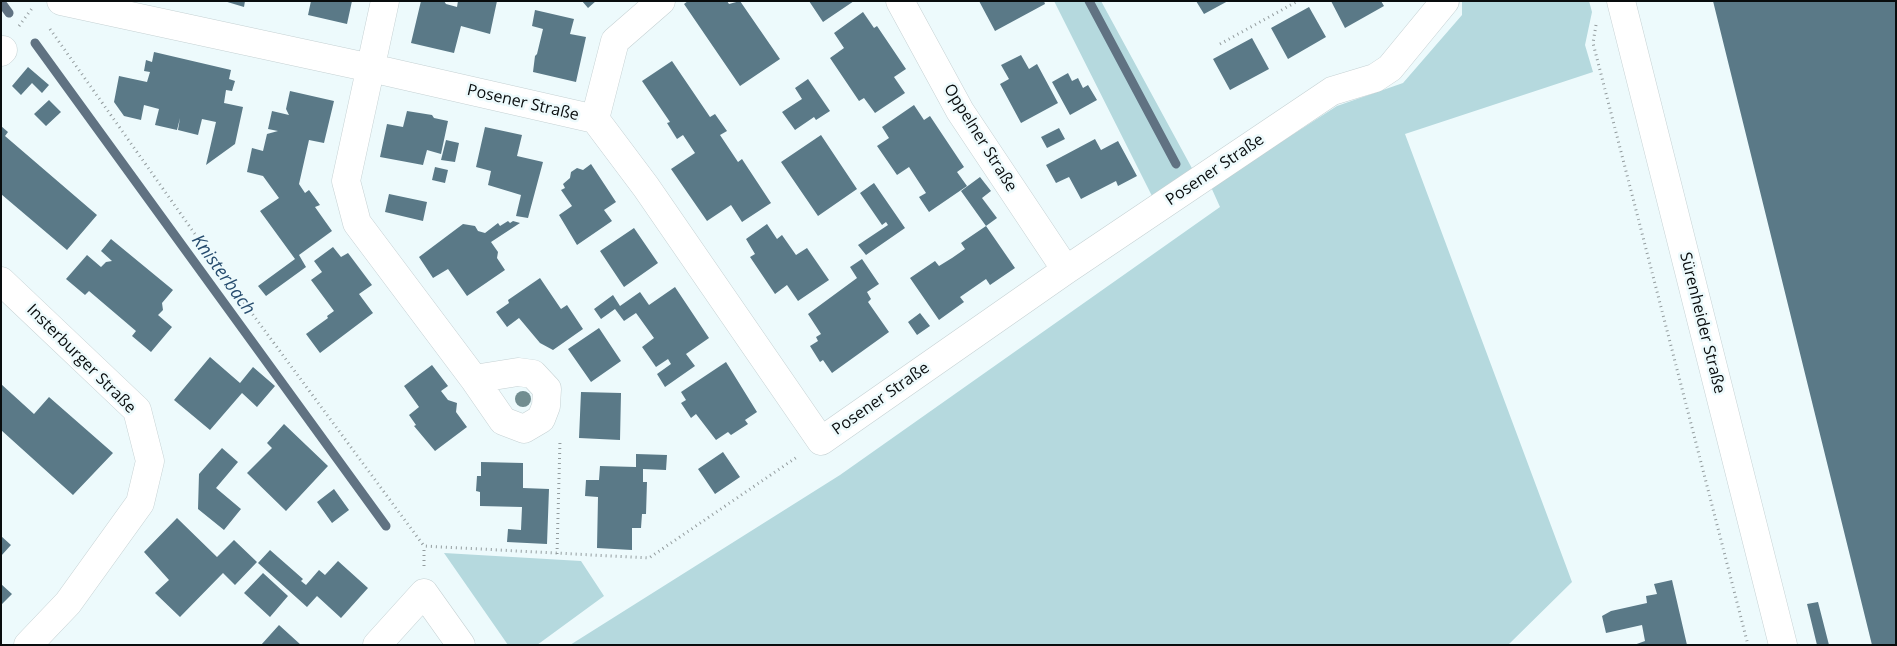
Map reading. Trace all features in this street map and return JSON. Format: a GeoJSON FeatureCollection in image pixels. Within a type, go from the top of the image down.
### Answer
{"type":"FeatureCollection","features":[{"type":"Feature","properties":{"kind":"street"},"geometry":{"type":"LineString","coordinates":[[385,1],[346,181],[357,224],[474,378],[503,421],[524,429],[541,419],[546,406],[547,389],[534,374],[518,372],[474,378]]}},
{"type":"Feature","properties":{"kind":"street"},"geometry":{"type":"LineString","coordinates":[[595,119],[615,41],[661,1]]}},
{"type":"Feature","properties":{"kind":"street","name":"Oppelner Straße"},"geometry":{"type":"LineString","coordinates":[[900,1],[960,111],[1066,270]]}},
{"type":"Feature","properties":{"kind":"street","name":"Posener Straße"},"geometry":{"type":"LineString","coordinates":[[50,6],[371,68],[595,119],[646,187],[820,440],[1066,270],[1332,91],[1375,78],[1390,68],[1445,1]]}},
{"type":"Feature","properties":{"kind":"street","name":"Sürenheider Straße"},"geometry":{"type":"LineString","coordinates":[[1622,1],[1783,645]]}},
{"type":"Feature","properties":{"kind":"street","name":"Insterburger Straße"},"geometry":{"type":"LineString","coordinates":[[1,281],[137,410],[150,461],[140,503],[68,604],[28,645]]}},
{"type":"Feature","properties":{"kind":"street"},"geometry":{"type":"LineString","coordinates":[[377,645],[424,593],[461,645]]}},
{"type":"Feature","properties":{"kind":"path"},"geometry":{"type":"LineString","coordinates":[[1220,44],[1298,1]]}},
{"type":"Feature","properties":{"kind":"path"},"geometry":{"type":"LineString","coordinates":[[34,5],[50,6]]}},
{"type":"Feature","properties":{"kind":"path"},"geometry":{"type":"LineString","coordinates":[[1597,20],[1593,43],[1748,645]]}},
{"type":"Feature","properties":{"kind":"path"},"geometry":{"type":"LineString","coordinates":[[48,26],[231,285],[424,546],[649,558],[820,440]]}},
{"type":"Feature","properties":{"kind":"path"},"geometry":{"type":"LineString","coordinates":[[546,406],[561,418],[557,554]]}},
{"type":"Feature","properties":{"kind":"shaded area"},"geometry":{"type":"Polygon","coordinates":[[[1054,1],[1101,1],[1194,172],[1153,198],[1054,1]]]}},
{"type":"Feature","properties":{"kind":"shaded area"},"geometry":{"type":"Polygon","coordinates":[[[1462,1],[1589,1],[1592,12],[1585,45],[1593,72],[1405,134],[1572,582],[1508,645],[570,645],[840,475],[1220,207],[1211,187],[1337,106],[1403,83],[1462,15],[1462,1]]]}},
{"type":"Feature","properties":{"kind":"shaded area"},"geometry":{"type":"Polygon","coordinates":[[[444,553],[581,561],[604,596],[537,645],[508,645],[444,553]]]}},
{"type":"Feature","properties":{"kind":"building"},"geometry":{"type":"Polygon","coordinates":[[[224,1],[245,1],[244,7],[224,1]]]}},
{"type":"Feature","properties":{"kind":"building"},"geometry":{"type":"Polygon","coordinates":[[[311,1],[352,1],[347,24],[308,15],[311,1]]]}},
{"type":"Feature","properties":{"kind":"building"},"geometry":{"type":"Polygon","coordinates":[[[421,1],[444,1],[446,4],[457,7],[458,1],[497,1],[490,34],[461,26],[454,53],[411,43],[421,1]]]}},
{"type":"Feature","properties":{"kind":"building"},"geometry":{"type":"Polygon","coordinates":[[[582,1],[596,1],[588,8],[582,1]]]}},
{"type":"Feature","properties":{"kind":"building"},"geometry":{"type":"Polygon","coordinates":[[[688,1],[727,1],[729,4],[740,1],[780,59],[740,86],[684,4],[688,1]]]}},
{"type":"Feature","properties":{"kind":"building"},"geometry":{"type":"Polygon","coordinates":[[[809,1],[854,1],[823,22],[809,1]]]}},
{"type":"Feature","properties":{"kind":"building"},"geometry":{"type":"Polygon","coordinates":[[[979,1],[1044,1],[1045,4],[995,31],[979,1]]]}},
{"type":"Feature","properties":{"kind":"building"},"geometry":{"type":"Polygon","coordinates":[[[1196,1],[1228,1],[1204,14],[1196,1]]]}},
{"type":"Feature","properties":{"kind":"building"},"geometry":{"type":"Polygon","coordinates":[[[1331,1],[1381,1],[1384,6],[1345,28],[1331,1]]]}},
{"type":"Feature","properties":{"kind":"building"},"geometry":{"type":"Polygon","coordinates":[[[1713,1],[1896,1],[1896,645],[1872,645],[1713,1]]]}},
{"type":"Feature","properties":{"kind":"building"},"geometry":{"type":"Polygon","coordinates":[[[1309,7],[1326,37],[1288,59],[1271,28],[1309,7]]]}},
{"type":"Feature","properties":{"kind":"building"},"geometry":{"type":"Polygon","coordinates":[[[535,10],[574,19],[570,34],[586,37],[576,82],[533,72],[535,56],[543,29],[532,26],[535,10]]]}},
{"type":"Feature","properties":{"kind":"building"},"geometry":{"type":"Polygon","coordinates":[[[863,12],[874,28],[877,26],[906,69],[894,77],[905,93],[875,113],[864,98],[859,101],[830,58],[844,48],[834,33],[863,12]]]}},
{"type":"Feature","properties":{"kind":"building"},"geometry":{"type":"Polygon","coordinates":[[[1252,38],[1269,69],[1230,90],[1213,59],[1252,38]]]}},
{"type":"Feature","properties":{"kind":"building"},"geometry":{"type":"Polygon","coordinates":[[[154,52],[231,70],[229,79],[235,81],[232,91],[226,90],[224,103],[243,107],[235,144],[206,165],[216,122],[202,119],[198,135],[178,130],[180,118],[177,130],[155,125],[159,109],[144,105],[141,120],[124,116],[114,102],[119,76],[147,82],[150,72],[144,71],[146,60],[152,62],[154,52]]]}},
{"type":"Feature","properties":{"kind":"building"},"geometry":{"type":"Polygon","coordinates":[[[1021,55],[1029,69],[1037,64],[1058,103],[1021,123],[1000,84],[1009,79],[1001,65],[1021,55]]]}},
{"type":"Feature","properties":{"kind":"building"},"geometry":{"type":"Polygon","coordinates":[[[672,61],[710,117],[715,114],[727,131],[720,135],[738,162],[742,159],[771,203],[742,222],[731,205],[707,221],[671,169],[695,153],[683,135],[677,139],[667,123],[670,122],[642,81],[672,61]]]}},
{"type":"Feature","properties":{"kind":"building"},"geometry":{"type":"Polygon","coordinates":[[[28,67],[49,85],[42,93],[32,83],[21,95],[12,86],[28,67]]]}},
{"type":"Feature","properties":{"kind":"building"},"geometry":{"type":"Polygon","coordinates":[[[1068,73],[1072,81],[1078,78],[1083,88],[1088,85],[1097,100],[1070,115],[1052,82],[1068,73]]]}},
{"type":"Feature","properties":{"kind":"building"},"geometry":{"type":"Polygon","coordinates":[[[808,79],[830,111],[816,120],[814,117],[795,130],[782,112],[802,99],[795,88],[808,79]]]}},
{"type":"Feature","properties":{"kind":"building"},"geometry":{"type":"Polygon","coordinates":[[[290,91],[334,101],[324,143],[309,140],[299,184],[305,193],[309,190],[320,205],[315,207],[332,231],[299,255],[306,267],[266,296],[258,286],[295,259],[260,211],[279,198],[263,176],[247,172],[252,148],[263,151],[267,134],[278,131],[268,129],[272,111],[289,115],[286,109],[290,91]]]}},
{"type":"Feature","properties":{"kind":"building"},"geometry":{"type":"Polygon","coordinates":[[[49,100],[61,112],[46,126],[34,114],[49,100]]]}},
{"type":"Feature","properties":{"kind":"building"},"geometry":{"type":"Polygon","coordinates":[[[914,105],[924,120],[930,116],[964,167],[957,172],[967,186],[929,212],[919,197],[926,193],[909,167],[897,175],[877,146],[889,138],[882,127],[914,105]]]}},
{"type":"Feature","properties":{"kind":"building"},"geometry":{"type":"Polygon","coordinates":[[[407,111],[432,115],[434,118],[448,121],[441,154],[427,150],[423,165],[380,157],[387,124],[403,127],[407,111]]]}},
{"type":"Feature","properties":{"kind":"building"},"geometry":{"type":"Polygon","coordinates":[[[1,126],[8,132],[5,136],[97,215],[67,250],[1,194],[1,126]]]}},
{"type":"Feature","properties":{"kind":"building"},"geometry":{"type":"Polygon","coordinates":[[[485,127],[522,135],[517,156],[543,162],[528,218],[516,216],[521,195],[488,185],[491,171],[476,167],[485,127]]]}},
{"type":"Feature","properties":{"kind":"building"},"geometry":{"type":"Polygon","coordinates":[[[1059,128],[1065,139],[1047,148],[1041,137],[1059,128]]]}},
{"type":"Feature","properties":{"kind":"building"},"geometry":{"type":"Polygon","coordinates":[[[821,135],[857,189],[818,216],[781,162],[821,135]]]}},
{"type":"Feature","properties":{"kind":"building"},"geometry":{"type":"Polygon","coordinates":[[[1095,139],[1101,150],[1118,141],[1137,176],[1118,186],[1116,181],[1081,199],[1069,177],[1056,183],[1046,165],[1095,139]]]}},
{"type":"Feature","properties":{"kind":"building"},"geometry":{"type":"Polygon","coordinates":[[[446,140],[459,143],[455,162],[441,160],[446,140]]]}},
{"type":"Feature","properties":{"kind":"building"},"geometry":{"type":"Polygon","coordinates":[[[591,164],[616,202],[604,210],[612,221],[577,245],[559,215],[572,206],[561,190],[565,188],[563,184],[570,178],[571,172],[577,168],[583,170],[591,164]]]}},
{"type":"Feature","properties":{"kind":"building"},"geometry":{"type":"Polygon","coordinates":[[[435,167],[448,170],[445,183],[432,180],[435,167]]]}},
{"type":"Feature","properties":{"kind":"building"},"geometry":{"type":"Polygon","coordinates":[[[980,177],[991,191],[982,198],[997,218],[986,226],[961,191],[980,177]]]}},
{"type":"Feature","properties":{"kind":"building"},"geometry":{"type":"Polygon","coordinates":[[[874,183],[905,228],[866,255],[858,245],[888,225],[886,222],[882,225],[860,193],[874,183]]]}},
{"type":"Feature","properties":{"kind":"building"},"geometry":{"type":"Polygon","coordinates":[[[389,194],[427,202],[423,221],[385,212],[389,194]]]}},
{"type":"Feature","properties":{"kind":"building"},"geometry":{"type":"Polygon","coordinates":[[[508,221],[510,223],[513,221],[520,223],[491,242],[498,252],[497,258],[505,270],[467,296],[448,269],[433,278],[419,257],[463,224],[475,226],[478,231],[485,233],[498,223],[500,226],[508,221]]]}},
{"type":"Feature","properties":{"kind":"building"},"geometry":{"type":"Polygon","coordinates":[[[767,224],[777,239],[782,235],[796,255],[807,248],[829,280],[798,301],[787,285],[775,294],[750,257],[755,254],[746,239],[767,224]]]}},
{"type":"Feature","properties":{"kind":"building"},"geometry":{"type":"Polygon","coordinates":[[[986,226],[1015,268],[990,285],[986,279],[960,297],[964,302],[939,320],[910,278],[935,261],[939,266],[952,258],[965,249],[961,243],[986,226]]]}},
{"type":"Feature","properties":{"kind":"building"},"geometry":{"type":"Polygon","coordinates":[[[634,228],[658,263],[624,287],[600,251],[634,228]]]}},
{"type":"Feature","properties":{"kind":"building"},"geometry":{"type":"Polygon","coordinates":[[[111,239],[173,290],[162,303],[163,310],[158,315],[172,327],[151,352],[132,336],[136,331],[89,291],[85,295],[66,279],[87,255],[101,267],[106,262],[112,261],[101,251],[111,239]]]}},
{"type":"Feature","properties":{"kind":"building"},"geometry":{"type":"Polygon","coordinates":[[[333,247],[341,257],[348,253],[372,285],[359,294],[373,313],[320,353],[306,334],[328,318],[327,316],[334,311],[311,280],[322,272],[314,261],[333,247]]]}},
{"type":"Feature","properties":{"kind":"building"},"geometry":{"type":"Polygon","coordinates":[[[862,259],[879,284],[867,292],[871,299],[868,302],[889,332],[832,373],[823,360],[820,362],[810,346],[818,341],[816,337],[821,334],[808,314],[857,278],[850,267],[862,259]]]}},
{"type":"Feature","properties":{"kind":"building"},"geometry":{"type":"Polygon","coordinates":[[[540,278],[561,309],[567,305],[583,329],[553,350],[540,343],[519,318],[507,327],[496,312],[509,303],[508,300],[540,278]]]}},
{"type":"Feature","properties":{"kind":"building"},"geometry":{"type":"Polygon","coordinates":[[[675,287],[709,338],[686,354],[695,366],[665,387],[657,374],[671,364],[668,359],[656,367],[642,347],[654,338],[636,313],[624,321],[615,309],[601,319],[594,309],[613,295],[620,306],[640,292],[649,305],[675,287]]]}},
{"type":"Feature","properties":{"kind":"building"},"geometry":{"type":"Polygon","coordinates":[[[920,313],[930,326],[917,335],[908,322],[920,313]]]}},
{"type":"Feature","properties":{"kind":"building"},"geometry":{"type":"Polygon","coordinates":[[[599,328],[621,361],[591,382],[568,349],[599,328]]]}},
{"type":"Feature","properties":{"kind":"building"},"geometry":{"type":"Polygon","coordinates":[[[210,357],[240,383],[253,367],[275,386],[257,407],[242,393],[210,430],[174,400],[210,357]]]}},
{"type":"Feature","properties":{"kind":"building"},"geometry":{"type":"Polygon","coordinates":[[[726,362],[757,412],[745,420],[748,424],[731,435],[728,432],[716,440],[696,414],[691,418],[681,403],[686,400],[681,392],[726,362]]]}},
{"type":"Feature","properties":{"kind":"building"},"geometry":{"type":"Polygon","coordinates":[[[432,365],[448,386],[441,391],[448,400],[457,403],[456,412],[467,427],[435,451],[414,426],[416,425],[409,415],[419,407],[404,386],[432,365]]]}},
{"type":"Feature","properties":{"kind":"building"},"geometry":{"type":"Polygon","coordinates":[[[1,384],[34,414],[49,397],[113,453],[73,495],[1,430],[1,384]]]}},
{"type":"Feature","properties":{"kind":"building"},"geometry":{"type":"Polygon","coordinates":[[[581,392],[621,393],[620,440],[579,438],[581,392]]]}},
{"type":"Feature","properties":{"kind":"building"},"geometry":{"type":"Polygon","coordinates":[[[284,424],[328,466],[286,511],[247,473],[272,448],[267,443],[284,424]]]}},
{"type":"Feature","properties":{"kind":"building"},"geometry":{"type":"Polygon","coordinates":[[[222,448],[238,462],[216,488],[241,509],[224,530],[198,509],[199,474],[222,448]]]}},
{"type":"Feature","properties":{"kind":"building"},"geometry":{"type":"Polygon","coordinates":[[[723,452],[740,477],[715,494],[698,469],[723,452]]]}},
{"type":"Feature","properties":{"kind":"building"},"geometry":{"type":"Polygon","coordinates":[[[636,454],[667,455],[666,470],[643,469],[643,482],[647,482],[646,514],[642,514],[641,528],[632,528],[632,550],[597,548],[598,497],[585,496],[586,480],[599,480],[600,466],[636,467],[636,454]]]}},
{"type":"Feature","properties":{"kind":"building"},"geometry":{"type":"Polygon","coordinates":[[[481,462],[523,463],[523,488],[549,489],[547,544],[507,542],[508,529],[521,530],[522,507],[480,506],[480,492],[476,491],[477,476],[481,476],[481,462]]]}},
{"type":"Feature","properties":{"kind":"building"},"geometry":{"type":"Polygon","coordinates":[[[334,489],[349,510],[332,523],[317,502],[334,489]]]}},
{"type":"Feature","properties":{"kind":"building"},"geometry":{"type":"Polygon","coordinates":[[[177,518],[217,557],[234,540],[257,562],[235,585],[223,573],[180,617],[155,593],[169,580],[144,552],[177,518]]]}},
{"type":"Feature","properties":{"kind":"building"},"geometry":{"type":"Polygon","coordinates":[[[1,536],[11,545],[1,556],[1,536]]]}},
{"type":"Feature","properties":{"kind":"building"},"geometry":{"type":"Polygon","coordinates":[[[270,550],[303,579],[301,581],[306,585],[319,570],[325,575],[338,561],[368,588],[341,618],[317,596],[307,607],[258,563],[270,550]]]}},
{"type":"Feature","properties":{"kind":"building"},"geometry":{"type":"Polygon","coordinates":[[[263,573],[288,596],[270,617],[244,593],[263,573]]]}},
{"type":"Feature","properties":{"kind":"building"},"geometry":{"type":"Polygon","coordinates":[[[1672,580],[1687,645],[1634,645],[1645,641],[1642,625],[1606,633],[1602,616],[1611,611],[1647,603],[1646,596],[1657,594],[1654,584],[1672,580]]]}},
{"type":"Feature","properties":{"kind":"building"},"geometry":{"type":"Polygon","coordinates":[[[1,584],[12,594],[1,605],[1,584]]]}},
{"type":"Feature","properties":{"kind":"building"},"geometry":{"type":"Polygon","coordinates":[[[1818,602],[1829,645],[1817,645],[1807,604],[1818,602]]]}},
{"type":"Feature","properties":{"kind":"building"},"geometry":{"type":"Polygon","coordinates":[[[279,625],[301,645],[261,645],[279,625]]]}},
{"type":"Feature","properties":{"kind":"waterway"},"geometry":{"type":"LineString","coordinates":[[1089,1],[1176,164]]}},
{"type":"Feature","properties":{"kind":"waterway","name":"Knisterbach"},"geometry":{"type":"LineString","coordinates":[[1,2],[9,13]]}},
{"type":"Feature","properties":{"kind":"waterway","name":"Knisterbach"},"geometry":{"type":"LineString","coordinates":[[35,43],[386,526]]}}]}
